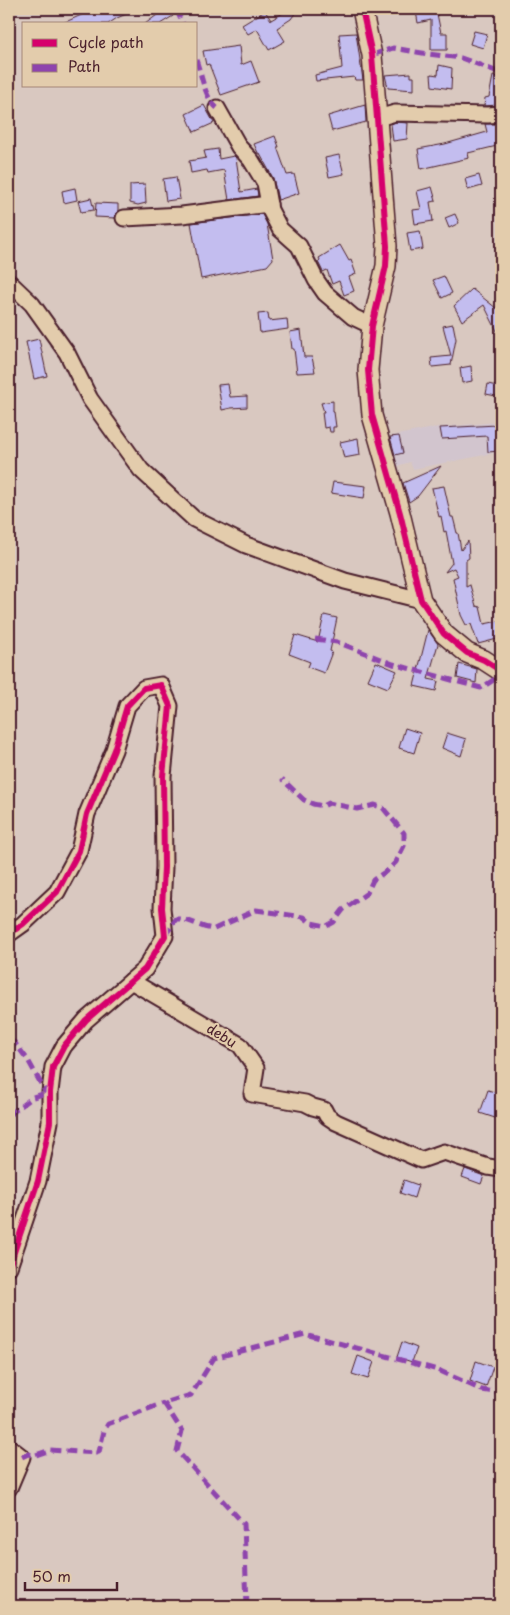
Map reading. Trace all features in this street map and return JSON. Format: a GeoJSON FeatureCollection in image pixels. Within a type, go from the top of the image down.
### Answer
{"type":"FeatureCollection","features":[{"type":"Feature","properties":{"kind":"street"},"geometry":{"type":"LineString","coordinates":[[362,9],[372,55],[387,246],[386,266],[372,326],[368,370],[372,415],[400,513],[421,600],[444,634],[467,653],[484,660],[501,671]]}},
{"type":"Feature","properties":{"kind":"street"},"geometry":{"type":"LineString","coordinates":[[217,108],[239,147],[251,160],[265,183],[269,204],[280,229],[299,246],[316,280],[325,293],[353,317],[372,326]]}},
{"type":"Feature","properties":{"kind":"street"},"geometry":{"type":"LineString","coordinates":[[378,118],[395,113],[488,116],[501,114]]}},
{"type":"Feature","properties":{"kind":"street"},"geometry":{"type":"LineString","coordinates":[[124,218],[182,216],[269,204]]}},
{"type":"Feature","properties":{"kind":"street"},"geometry":{"type":"LineString","coordinates":[[9,282],[32,304],[67,353],[90,399],[141,470],[194,519],[246,545],[345,581],[421,600]]}},
{"type":"Feature","properties":{"kind":"street"},"geometry":{"type":"LineString","coordinates":[[9,934],[23,924],[57,892],[79,850],[87,814],[114,750],[127,706],[144,688],[161,685],[170,706],[163,776],[164,867],[162,908],[165,936],[145,969],[86,1020],[64,1046],[53,1067],[50,1092],[50,1122],[38,1181],[9,1267]]}},
{"type":"Feature","properties":{"kind":"street","name":"debu"},"geometry":{"type":"LineString","coordinates":[[131,981],[240,1045],[256,1068],[252,1094],[305,1103],[324,1110],[336,1122],[422,1160],[444,1152],[501,1169]]}},
{"type":"Feature","properties":{"kind":"street"},"geometry":{"type":"LineString","coordinates":[[9,1448],[22,1457],[9,1488]]}},
{"type":"Feature","properties":{"kind":"shaded area"},"geometry":{"type":"Polygon","coordinates":[[[498,422],[500,452],[413,469],[410,462],[394,467],[386,437],[439,427],[498,422]]]}},
{"type":"Feature","properties":{"kind":"building"},"geometry":{"type":"Polygon","coordinates":[[[95,9],[138,9],[111,22],[66,22],[95,9]]]}},
{"type":"Feature","properties":{"kind":"building"},"geometry":{"type":"Polygon","coordinates":[[[165,9],[169,9],[173,16],[163,22],[148,22],[165,9]]]}},
{"type":"Feature","properties":{"kind":"building"},"geometry":{"type":"Polygon","coordinates":[[[290,9],[298,9],[291,19],[277,28],[285,41],[269,50],[257,29],[248,34],[242,25],[265,11],[271,20],[290,9]]]}},
{"type":"Feature","properties":{"kind":"building"},"geometry":{"type":"Polygon","coordinates":[[[436,9],[441,33],[447,33],[447,50],[431,50],[431,20],[418,23],[416,11],[436,9]]]}},
{"type":"Feature","properties":{"kind":"building"},"geometry":{"type":"Polygon","coordinates":[[[474,31],[487,34],[483,48],[470,44],[474,31]]]}},
{"type":"Feature","properties":{"kind":"building"},"geometry":{"type":"Polygon","coordinates":[[[356,33],[363,80],[355,80],[354,77],[316,81],[315,75],[342,68],[339,34],[356,33]]]}},
{"type":"Feature","properties":{"kind":"building"},"geometry":{"type":"Polygon","coordinates":[[[239,46],[241,65],[251,61],[259,82],[221,95],[209,64],[206,65],[203,51],[239,46]]]}},
{"type":"Feature","properties":{"kind":"building"},"geometry":{"type":"Polygon","coordinates":[[[439,65],[452,68],[451,89],[432,86],[431,74],[438,75],[439,65]]]}},
{"type":"Feature","properties":{"kind":"building"},"geometry":{"type":"Polygon","coordinates":[[[411,73],[411,77],[414,77],[414,90],[388,88],[385,75],[411,73]]]}},
{"type":"Feature","properties":{"kind":"building"},"geometry":{"type":"Polygon","coordinates":[[[493,76],[498,77],[498,105],[484,106],[485,98],[489,97],[493,76]]]}},
{"type":"Feature","properties":{"kind":"building"},"geometry":{"type":"Polygon","coordinates":[[[204,105],[214,123],[194,132],[186,114],[204,105]]]}},
{"type":"Feature","properties":{"kind":"building"},"geometry":{"type":"Polygon","coordinates":[[[365,105],[366,122],[332,131],[328,116],[365,105]]]}},
{"type":"Feature","properties":{"kind":"building"},"geometry":{"type":"Polygon","coordinates":[[[396,122],[408,123],[407,139],[393,141],[391,124],[396,122]]]}},
{"type":"Feature","properties":{"kind":"building"},"geometry":{"type":"Polygon","coordinates":[[[485,124],[499,124],[501,145],[468,153],[469,158],[421,169],[418,149],[445,144],[487,132],[485,124]]]}},
{"type":"Feature","properties":{"kind":"building"},"geometry":{"type":"Polygon","coordinates":[[[275,136],[287,175],[294,174],[299,193],[278,200],[273,178],[254,144],[275,136]]]}},
{"type":"Feature","properties":{"kind":"building"},"geometry":{"type":"Polygon","coordinates":[[[218,149],[219,159],[234,156],[236,158],[241,192],[257,189],[258,196],[229,200],[224,170],[208,173],[207,170],[191,173],[189,161],[206,158],[204,151],[218,149]]]}},
{"type":"Feature","properties":{"kind":"building"},"geometry":{"type":"Polygon","coordinates":[[[339,155],[344,174],[329,177],[325,158],[339,155]]]}},
{"type":"Feature","properties":{"kind":"building"},"geometry":{"type":"Polygon","coordinates":[[[479,175],[482,186],[468,190],[465,179],[479,175]]]}},
{"type":"Feature","properties":{"kind":"building"},"geometry":{"type":"Polygon","coordinates":[[[176,177],[180,199],[166,201],[163,179],[176,177]]]}},
{"type":"Feature","properties":{"kind":"building"},"geometry":{"type":"Polygon","coordinates":[[[145,184],[146,203],[138,205],[130,203],[130,185],[145,184]]]}},
{"type":"Feature","properties":{"kind":"building"},"geometry":{"type":"Polygon","coordinates":[[[432,187],[436,201],[430,202],[433,221],[415,224],[413,210],[421,209],[417,191],[432,187]]]}},
{"type":"Feature","properties":{"kind":"building"},"geometry":{"type":"Polygon","coordinates":[[[75,188],[77,200],[64,203],[62,191],[75,188]]]}},
{"type":"Feature","properties":{"kind":"building"},"geometry":{"type":"Polygon","coordinates":[[[91,198],[94,210],[81,212],[78,201],[91,198]]]}},
{"type":"Feature","properties":{"kind":"building"},"geometry":{"type":"Polygon","coordinates":[[[96,203],[118,204],[115,218],[95,217],[96,203]]]}},
{"type":"Feature","properties":{"kind":"building"},"geometry":{"type":"Polygon","coordinates":[[[262,214],[267,224],[273,259],[267,266],[201,279],[191,223],[262,214]]]}},
{"type":"Feature","properties":{"kind":"building"},"geometry":{"type":"Polygon","coordinates":[[[455,214],[459,223],[449,228],[445,218],[455,214]]]}},
{"type":"Feature","properties":{"kind":"building"},"geometry":{"type":"Polygon","coordinates":[[[420,231],[423,249],[410,251],[407,233],[420,231]]]}},
{"type":"Feature","properties":{"kind":"building"},"geometry":{"type":"Polygon","coordinates":[[[340,245],[349,261],[351,260],[356,274],[349,277],[354,291],[344,295],[339,281],[332,284],[327,270],[323,272],[318,262],[319,258],[340,245]]]}},
{"type":"Feature","properties":{"kind":"building"},"geometry":{"type":"Polygon","coordinates":[[[444,276],[452,293],[442,298],[433,280],[444,276]]]}},
{"type":"Feature","properties":{"kind":"building"},"geometry":{"type":"Polygon","coordinates":[[[472,289],[501,312],[501,339],[484,305],[462,321],[454,306],[472,289]]]}},
{"type":"Feature","properties":{"kind":"building"},"geometry":{"type":"Polygon","coordinates":[[[268,313],[269,321],[287,319],[288,329],[260,333],[258,314],[268,313]]]}},
{"type":"Feature","properties":{"kind":"building"},"geometry":{"type":"Polygon","coordinates":[[[453,324],[456,339],[451,365],[432,367],[431,358],[451,356],[443,326],[453,324]]]}},
{"type":"Feature","properties":{"kind":"building"},"geometry":{"type":"Polygon","coordinates":[[[301,330],[304,357],[312,357],[315,372],[297,373],[290,332],[301,330]]]}},
{"type":"Feature","properties":{"kind":"building"},"geometry":{"type":"Polygon","coordinates":[[[39,339],[47,376],[34,379],[26,342],[39,339]]]}},
{"type":"Feature","properties":{"kind":"building"},"geometry":{"type":"Polygon","coordinates":[[[471,366],[472,381],[462,383],[460,368],[471,366]]]}},
{"type":"Feature","properties":{"kind":"building"},"geometry":{"type":"Polygon","coordinates":[[[228,384],[230,397],[247,396],[247,407],[222,410],[218,385],[228,384]]]}},
{"type":"Feature","properties":{"kind":"building"},"geometry":{"type":"Polygon","coordinates":[[[488,384],[501,387],[501,397],[486,394],[488,384]]]}},
{"type":"Feature","properties":{"kind":"building"},"geometry":{"type":"Polygon","coordinates":[[[333,401],[336,427],[333,427],[333,432],[330,432],[329,427],[324,428],[322,412],[324,412],[321,403],[333,401]]]}},
{"type":"Feature","properties":{"kind":"building"},"geometry":{"type":"Polygon","coordinates":[[[497,425],[499,451],[488,452],[487,436],[442,439],[440,428],[497,425]]]}},
{"type":"Feature","properties":{"kind":"building"},"geometry":{"type":"Polygon","coordinates":[[[399,436],[403,453],[395,455],[390,437],[399,436]]]}},
{"type":"Feature","properties":{"kind":"building"},"geometry":{"type":"Polygon","coordinates":[[[358,438],[360,455],[344,458],[340,442],[358,438]]]}},
{"type":"Feature","properties":{"kind":"building"},"geometry":{"type":"Polygon","coordinates":[[[441,466],[418,496],[409,502],[403,483],[441,466]]]}},
{"type":"Feature","properties":{"kind":"building"},"geometry":{"type":"Polygon","coordinates":[[[333,482],[366,486],[364,498],[331,493],[333,482]]]}},
{"type":"Feature","properties":{"kind":"building"},"geometry":{"type":"Polygon","coordinates":[[[444,486],[461,550],[468,541],[469,558],[466,560],[466,587],[470,585],[476,606],[480,607],[484,624],[499,621],[501,638],[478,644],[471,624],[466,625],[461,615],[453,578],[458,576],[454,568],[445,572],[452,563],[446,531],[444,532],[441,516],[439,517],[432,488],[444,486]]]}},
{"type":"Feature","properties":{"kind":"building"},"geometry":{"type":"Polygon","coordinates":[[[324,615],[337,618],[330,651],[332,652],[324,673],[308,667],[310,662],[289,654],[295,635],[318,642],[324,615]]]}},
{"type":"Feature","properties":{"kind":"building"},"geometry":{"type":"Polygon","coordinates":[[[428,630],[438,644],[428,679],[438,681],[436,691],[414,686],[428,630]]]}},
{"type":"Feature","properties":{"kind":"building"},"geometry":{"type":"Polygon","coordinates":[[[376,662],[397,671],[388,688],[368,680],[376,662]]]}},
{"type":"Feature","properties":{"kind":"building"},"geometry":{"type":"Polygon","coordinates":[[[459,664],[477,669],[476,683],[457,678],[459,664]]]}},
{"type":"Feature","properties":{"kind":"building"},"geometry":{"type":"Polygon","coordinates":[[[405,728],[420,733],[414,753],[399,748],[405,728]]]}},
{"type":"Feature","properties":{"kind":"building"},"geometry":{"type":"Polygon","coordinates":[[[447,733],[466,739],[461,756],[442,748],[447,733]]]}},
{"type":"Feature","properties":{"kind":"building"},"geometry":{"type":"Polygon","coordinates":[[[488,1090],[501,1094],[501,1120],[480,1113],[488,1090]]]}},
{"type":"Feature","properties":{"kind":"building"},"geometry":{"type":"Polygon","coordinates":[[[465,1169],[484,1176],[481,1184],[462,1177],[465,1169]]]}},
{"type":"Feature","properties":{"kind":"building"},"geometry":{"type":"Polygon","coordinates":[[[404,1180],[418,1185],[414,1198],[400,1193],[404,1180]]]}},
{"type":"Feature","properties":{"kind":"building"},"geometry":{"type":"Polygon","coordinates":[[[402,1342],[417,1348],[412,1362],[397,1357],[402,1342]]]}},
{"type":"Feature","properties":{"kind":"building"},"geometry":{"type":"Polygon","coordinates":[[[358,1356],[374,1362],[368,1379],[352,1374],[358,1356]]]}},
{"type":"Feature","properties":{"kind":"building"},"geometry":{"type":"Polygon","coordinates":[[[476,1361],[493,1367],[486,1387],[470,1381],[476,1361]]]}},
{"type":"Feature","properties":{"kind":"marked path"},"geometry":{"type":"LineString","coordinates":[[176,9],[182,22]]}},
{"type":"Feature","properties":{"kind":"marked path"},"geometry":{"type":"LineString","coordinates":[[372,55],[393,48],[461,58],[501,73]]}},
{"type":"Feature","properties":{"kind":"marked path"},"geometry":{"type":"LineString","coordinates":[[198,66],[206,92],[217,108]]}},
{"type":"Feature","properties":{"kind":"marked path"},"geometry":{"type":"LineString","coordinates":[[315,639],[337,642],[393,664],[481,688],[495,679],[501,679]]}},
{"type":"Feature","properties":{"kind":"marked path"},"geometry":{"type":"LineString","coordinates":[[165,936],[176,919],[214,929],[256,910],[304,917],[311,923],[327,926],[334,922],[343,910],[367,893],[373,880],[396,862],[404,846],[404,833],[383,808],[375,805],[357,809],[329,803],[323,806],[313,804],[304,800],[282,779]]}},
{"type":"Feature","properties":{"kind":"marked path"},"geometry":{"type":"LineString","coordinates":[[9,1043],[14,1042],[28,1060],[46,1093]]}},
{"type":"Feature","properties":{"kind":"marked path"},"geometry":{"type":"LineString","coordinates":[[9,1115],[33,1097],[50,1092]]}},
{"type":"Feature","properties":{"kind":"marked path"},"geometry":{"type":"LineString","coordinates":[[247,1606],[244,1524],[177,1451],[182,1431],[164,1403],[191,1395],[214,1358],[305,1334],[438,1370],[482,1390],[501,1393]]}},
{"type":"Feature","properties":{"kind":"marked path"},"geometry":{"type":"LineString","coordinates":[[22,1457],[50,1450],[99,1452],[104,1431],[108,1424],[164,1403]]}},
{"type":"Feature","properties":{"kind":"cycle path"},"geometry":{"type":"LineString","coordinates":[[362,9],[372,55],[387,246],[386,266],[372,326],[368,370],[372,415],[400,513],[421,600],[444,634],[467,653],[484,660],[501,671]]}},
{"type":"Feature","properties":{"kind":"cycle path"},"geometry":{"type":"LineString","coordinates":[[9,934],[23,924],[57,892],[79,851],[87,814],[114,750],[127,706],[144,688],[161,685],[170,706],[163,776],[164,867],[162,908],[165,936],[145,969],[86,1020],[64,1046],[53,1067],[50,1092],[50,1122],[38,1181],[9,1267]]}}]}
